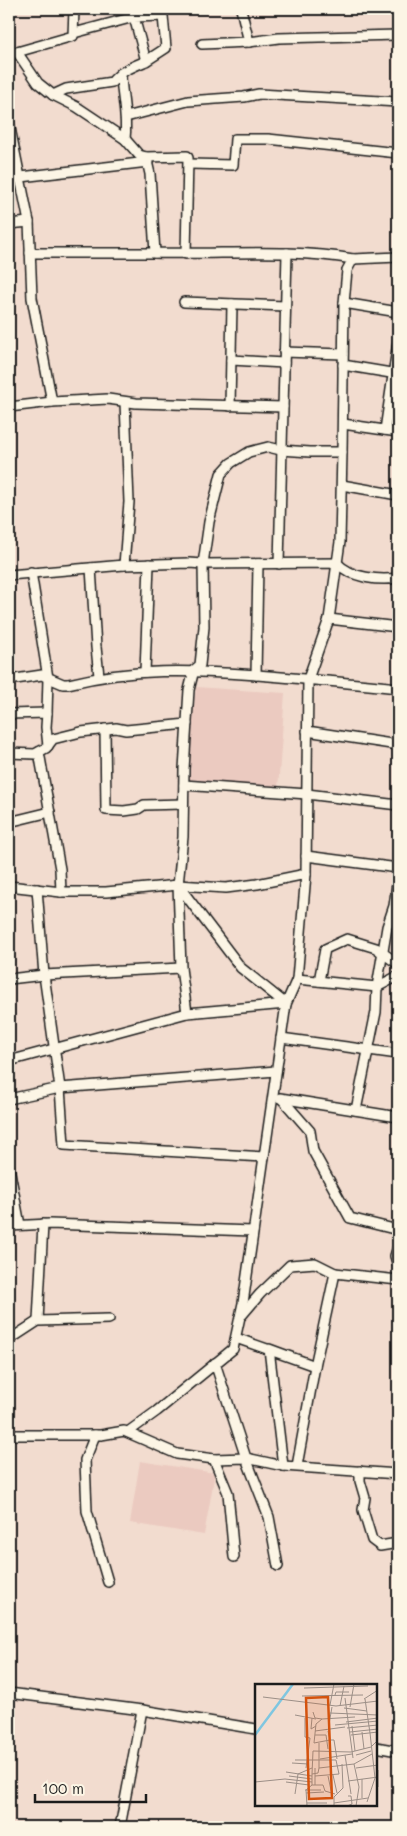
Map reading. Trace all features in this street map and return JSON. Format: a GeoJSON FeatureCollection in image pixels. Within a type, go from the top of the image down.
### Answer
{"type":"FeatureCollection","features":[{"type":"Feature","properties":{"kind":"street"},"geometry":{"type":"LineString","coordinates":[[74,9],[74,32]]}},
{"type":"Feature","properties":{"kind":"street"},"geometry":{"type":"LineString","coordinates":[[241,9],[249,42]]}},
{"type":"Feature","properties":{"kind":"street"},"geometry":{"type":"LineString","coordinates":[[134,13],[146,61]]}},
{"type":"Feature","properties":{"kind":"street"},"geometry":{"type":"LineString","coordinates":[[53,95],[66,89],[112,82],[121,73],[146,61],[166,48],[162,16],[134,13],[74,32],[70,37],[13,53],[38,83],[53,95],[77,107],[125,139],[139,156],[147,159]]}},
{"type":"Feature","properties":{"kind":"street"},"geometry":{"type":"LineString","coordinates":[[202,44],[249,42],[279,38],[398,35]]}},
{"type":"Feature","properties":{"kind":"street"},"geometry":{"type":"LineString","coordinates":[[121,73],[126,117],[125,139]]}},
{"type":"Feature","properties":{"kind":"street"},"geometry":{"type":"LineString","coordinates":[[126,117],[188,100],[244,97],[259,94],[398,102]]}},
{"type":"Feature","properties":{"kind":"street"},"geometry":{"type":"LineString","coordinates":[[9,123],[29,222],[32,298],[52,402]]}},
{"type":"Feature","properties":{"kind":"street"},"geometry":{"type":"LineString","coordinates":[[189,164],[232,165],[234,139],[241,138],[268,139],[398,153]]}},
{"type":"Feature","properties":{"kind":"street"},"geometry":{"type":"LineString","coordinates":[[9,180],[147,159],[187,156],[189,164],[186,254]]}},
{"type":"Feature","properties":{"kind":"street"},"geometry":{"type":"LineString","coordinates":[[147,159],[155,253]]}},
{"type":"Feature","properties":{"kind":"street"},"geometry":{"type":"LineString","coordinates":[[9,224],[29,222]]}},
{"type":"Feature","properties":{"kind":"street"},"geometry":{"type":"LineString","coordinates":[[30,253],[287,253],[330,255],[353,259],[398,257]]}},
{"type":"Feature","properties":{"kind":"street"},"geometry":{"type":"LineString","coordinates":[[279,564],[287,253]]}},
{"type":"Feature","properties":{"kind":"street"},"geometry":{"type":"LineString","coordinates":[[128,1432],[157,1411],[233,1349],[240,1318],[286,1004],[297,979],[306,874],[308,679],[329,619],[340,542],[344,303],[347,270],[353,259]]}},
{"type":"Feature","properties":{"kind":"street"},"geometry":{"type":"LineString","coordinates":[[184,302],[285,306]]}},
{"type":"Feature","properties":{"kind":"street"},"geometry":{"type":"LineString","coordinates":[[344,303],[398,312]]}},
{"type":"Feature","properties":{"kind":"street"},"geometry":{"type":"LineString","coordinates":[[230,406],[232,304]]}},
{"type":"Feature","properties":{"kind":"street"},"geometry":{"type":"LineString","coordinates":[[384,430],[396,373],[398,342]]}},
{"type":"Feature","properties":{"kind":"street"},"geometry":{"type":"LineString","coordinates":[[284,352],[343,354]]}},
{"type":"Feature","properties":{"kind":"street"},"geometry":{"type":"LineString","coordinates":[[231,360],[284,363]]}},
{"type":"Feature","properties":{"kind":"street"},"geometry":{"type":"LineString","coordinates":[[343,365],[396,373]]}},
{"type":"Feature","properties":{"kind":"street"},"geometry":{"type":"LineString","coordinates":[[9,407],[52,402],[108,399],[125,402],[283,407]]}},
{"type":"Feature","properties":{"kind":"street"},"geometry":{"type":"LineString","coordinates":[[124,565],[129,502],[125,402]]}},
{"type":"Feature","properties":{"kind":"street"},"geometry":{"type":"LineString","coordinates":[[343,424],[398,432]]}},
{"type":"Feature","properties":{"kind":"street"},"geometry":{"type":"LineString","coordinates":[[187,1014],[181,968],[178,885],[183,837],[189,690],[194,670],[200,665],[204,627],[203,564],[221,474],[230,464],[249,452],[268,447],[281,450],[342,452]]}},
{"type":"Feature","properties":{"kind":"street"},"geometry":{"type":"LineString","coordinates":[[342,485],[398,495]]}},
{"type":"Feature","properties":{"kind":"street"},"geometry":{"type":"LineString","coordinates":[[9,575],[149,564],[337,563],[344,570],[371,578],[398,578]]}},
{"type":"Feature","properties":{"kind":"street"},"geometry":{"type":"LineString","coordinates":[[145,672],[149,564]]}},
{"type":"Feature","properties":{"kind":"street"},"geometry":{"type":"LineString","coordinates":[[256,675],[258,564]]}},
{"type":"Feature","properties":{"kind":"street"},"geometry":{"type":"LineString","coordinates":[[90,568],[99,676]]}},
{"type":"Feature","properties":{"kind":"street"},"geometry":{"type":"LineString","coordinates":[[31,572],[48,678],[46,727],[48,746]]}},
{"type":"Feature","properties":{"kind":"street"},"geometry":{"type":"LineString","coordinates":[[329,619],[398,627]]}},
{"type":"Feature","properties":{"kind":"street"},"geometry":{"type":"LineString","coordinates":[[9,680],[42,675],[68,684],[99,676],[194,670],[398,688]]}},
{"type":"Feature","properties":{"kind":"street"},"geometry":{"type":"LineString","coordinates":[[9,714],[47,713]]}},
{"type":"Feature","properties":{"kind":"street"},"geometry":{"type":"LineString","coordinates":[[9,753],[35,754],[48,746],[53,739],[81,732],[187,724]]}},
{"type":"Feature","properties":{"kind":"street"},"geometry":{"type":"LineString","coordinates":[[105,729],[106,810],[124,811],[138,809],[144,805],[183,804]]}},
{"type":"Feature","properties":{"kind":"street"},"geometry":{"type":"LineString","coordinates":[[307,731],[398,745]]}},
{"type":"Feature","properties":{"kind":"street"},"geometry":{"type":"LineString","coordinates":[[39,752],[60,869],[62,892]]}},
{"type":"Feature","properties":{"kind":"street"},"geometry":{"type":"LineString","coordinates":[[184,785],[306,794],[398,805]]}},
{"type":"Feature","properties":{"kind":"street"},"geometry":{"type":"LineString","coordinates":[[9,822],[50,812]]}},
{"type":"Feature","properties":{"kind":"street"},"geometry":{"type":"LineString","coordinates":[[306,856],[398,868]]}},
{"type":"Feature","properties":{"kind":"street"},"geometry":{"type":"LineString","coordinates":[[9,886],[62,892],[106,892],[178,885],[226,888],[306,874]]}},
{"type":"Feature","properties":{"kind":"street"},"geometry":{"type":"LineString","coordinates":[[356,1110],[376,1012],[377,987],[398,877]]}},
{"type":"Feature","properties":{"kind":"street"},"geometry":{"type":"LineString","coordinates":[[178,885],[241,968],[286,1004]]}},
{"type":"Feature","properties":{"kind":"street"},"geometry":{"type":"LineString","coordinates":[[37,889],[44,975],[60,1088],[64,1145],[264,1157]]}},
{"type":"Feature","properties":{"kind":"street"},"geometry":{"type":"LineString","coordinates":[[320,981],[325,949],[346,939],[376,948],[398,964]]}},
{"type":"Feature","properties":{"kind":"street"},"geometry":{"type":"LineString","coordinates":[[9,980],[44,975],[181,968]]}},
{"type":"Feature","properties":{"kind":"street"},"geometry":{"type":"LineString","coordinates":[[297,979],[377,987],[398,976]]}},
{"type":"Feature","properties":{"kind":"street"},"geometry":{"type":"LineString","coordinates":[[9,1061],[187,1014],[286,1004]]}},
{"type":"Feature","properties":{"kind":"street"},"geometry":{"type":"LineString","coordinates":[[281,1038],[398,1054]]}},
{"type":"Feature","properties":{"kind":"street"},"geometry":{"type":"LineString","coordinates":[[9,1099],[60,1088],[276,1071]]}},
{"type":"Feature","properties":{"kind":"street"},"geometry":{"type":"LineString","coordinates":[[272,1097],[398,1117]]}},
{"type":"Feature","properties":{"kind":"street"},"geometry":{"type":"LineString","coordinates":[[282,1099],[310,1131],[313,1151],[350,1218],[398,1230]]}},
{"type":"Feature","properties":{"kind":"street"},"geometry":{"type":"LineString","coordinates":[[9,1167],[20,1225]]}},
{"type":"Feature","properties":{"kind":"street"},"geometry":{"type":"LineString","coordinates":[[9,1226],[43,1224],[253,1231]]}},
{"type":"Feature","properties":{"kind":"street"},"geometry":{"type":"LineString","coordinates":[[38,1321],[43,1224]]}},
{"type":"Feature","properties":{"kind":"street"},"geometry":{"type":"LineString","coordinates":[[398,1247],[395,1256],[398,1266]]}},
{"type":"Feature","properties":{"kind":"street"},"geometry":{"type":"LineString","coordinates":[[240,1318],[260,1294],[290,1266],[315,1263],[335,1273],[398,1280]]}},
{"type":"Feature","properties":{"kind":"street"},"geometry":{"type":"LineString","coordinates":[[297,1466],[335,1273]]}},
{"type":"Feature","properties":{"kind":"street"},"geometry":{"type":"LineString","coordinates":[[9,1340],[38,1321],[109,1319]]}},
{"type":"Feature","properties":{"kind":"street"},"geometry":{"type":"LineString","coordinates":[[236,1338],[316,1366]]}},
{"type":"Feature","properties":{"kind":"street"},"geometry":{"type":"LineString","coordinates":[[283,1466],[269,1349],[316,1366]]}},
{"type":"Feature","properties":{"kind":"street"},"geometry":{"type":"LineString","coordinates":[[215,1363],[246,1458],[269,1517],[278,1566]]}},
{"type":"Feature","properties":{"kind":"street"},"geometry":{"type":"LineString","coordinates":[[9,1435],[95,1435],[128,1432],[177,1454],[214,1459],[246,1458],[283,1466],[398,1474]]}},
{"type":"Feature","properties":{"kind":"street"},"geometry":{"type":"LineString","coordinates":[[95,1435],[85,1460],[87,1511],[108,1582]]}},
{"type":"Feature","properties":{"kind":"street"},"geometry":{"type":"LineString","coordinates":[[214,1459],[228,1493],[234,1557]]}},
{"type":"Feature","properties":{"kind":"street"},"geometry":{"type":"LineString","coordinates":[[360,1471],[360,1481],[365,1498],[363,1510],[372,1540],[380,1546],[398,1543]]}},
{"type":"Feature","properties":{"kind":"street"},"geometry":{"type":"LineString","coordinates":[[9,1693],[142,1710],[255,1729]]}},
{"type":"Feature","properties":{"kind":"street"},"geometry":{"type":"LineString","coordinates":[[120,1827],[142,1710]]}},
{"type":"Feature","properties":{"kind":"street"},"geometry":{"type":"LineString","coordinates":[[377,1748],[398,1751]]}},
{"type":"Feature","properties":{"kind":"shaded area"},"geometry":{"type":"Polygon","coordinates":[[[196,687],[285,693],[278,789],[187,783],[196,687]]]}},
{"type":"Feature","properties":{"kind":"shaded area"},"geometry":{"type":"Polygon","coordinates":[[[140,1461],[215,1473],[204,1535],[130,1523],[140,1461]]]}}]}
